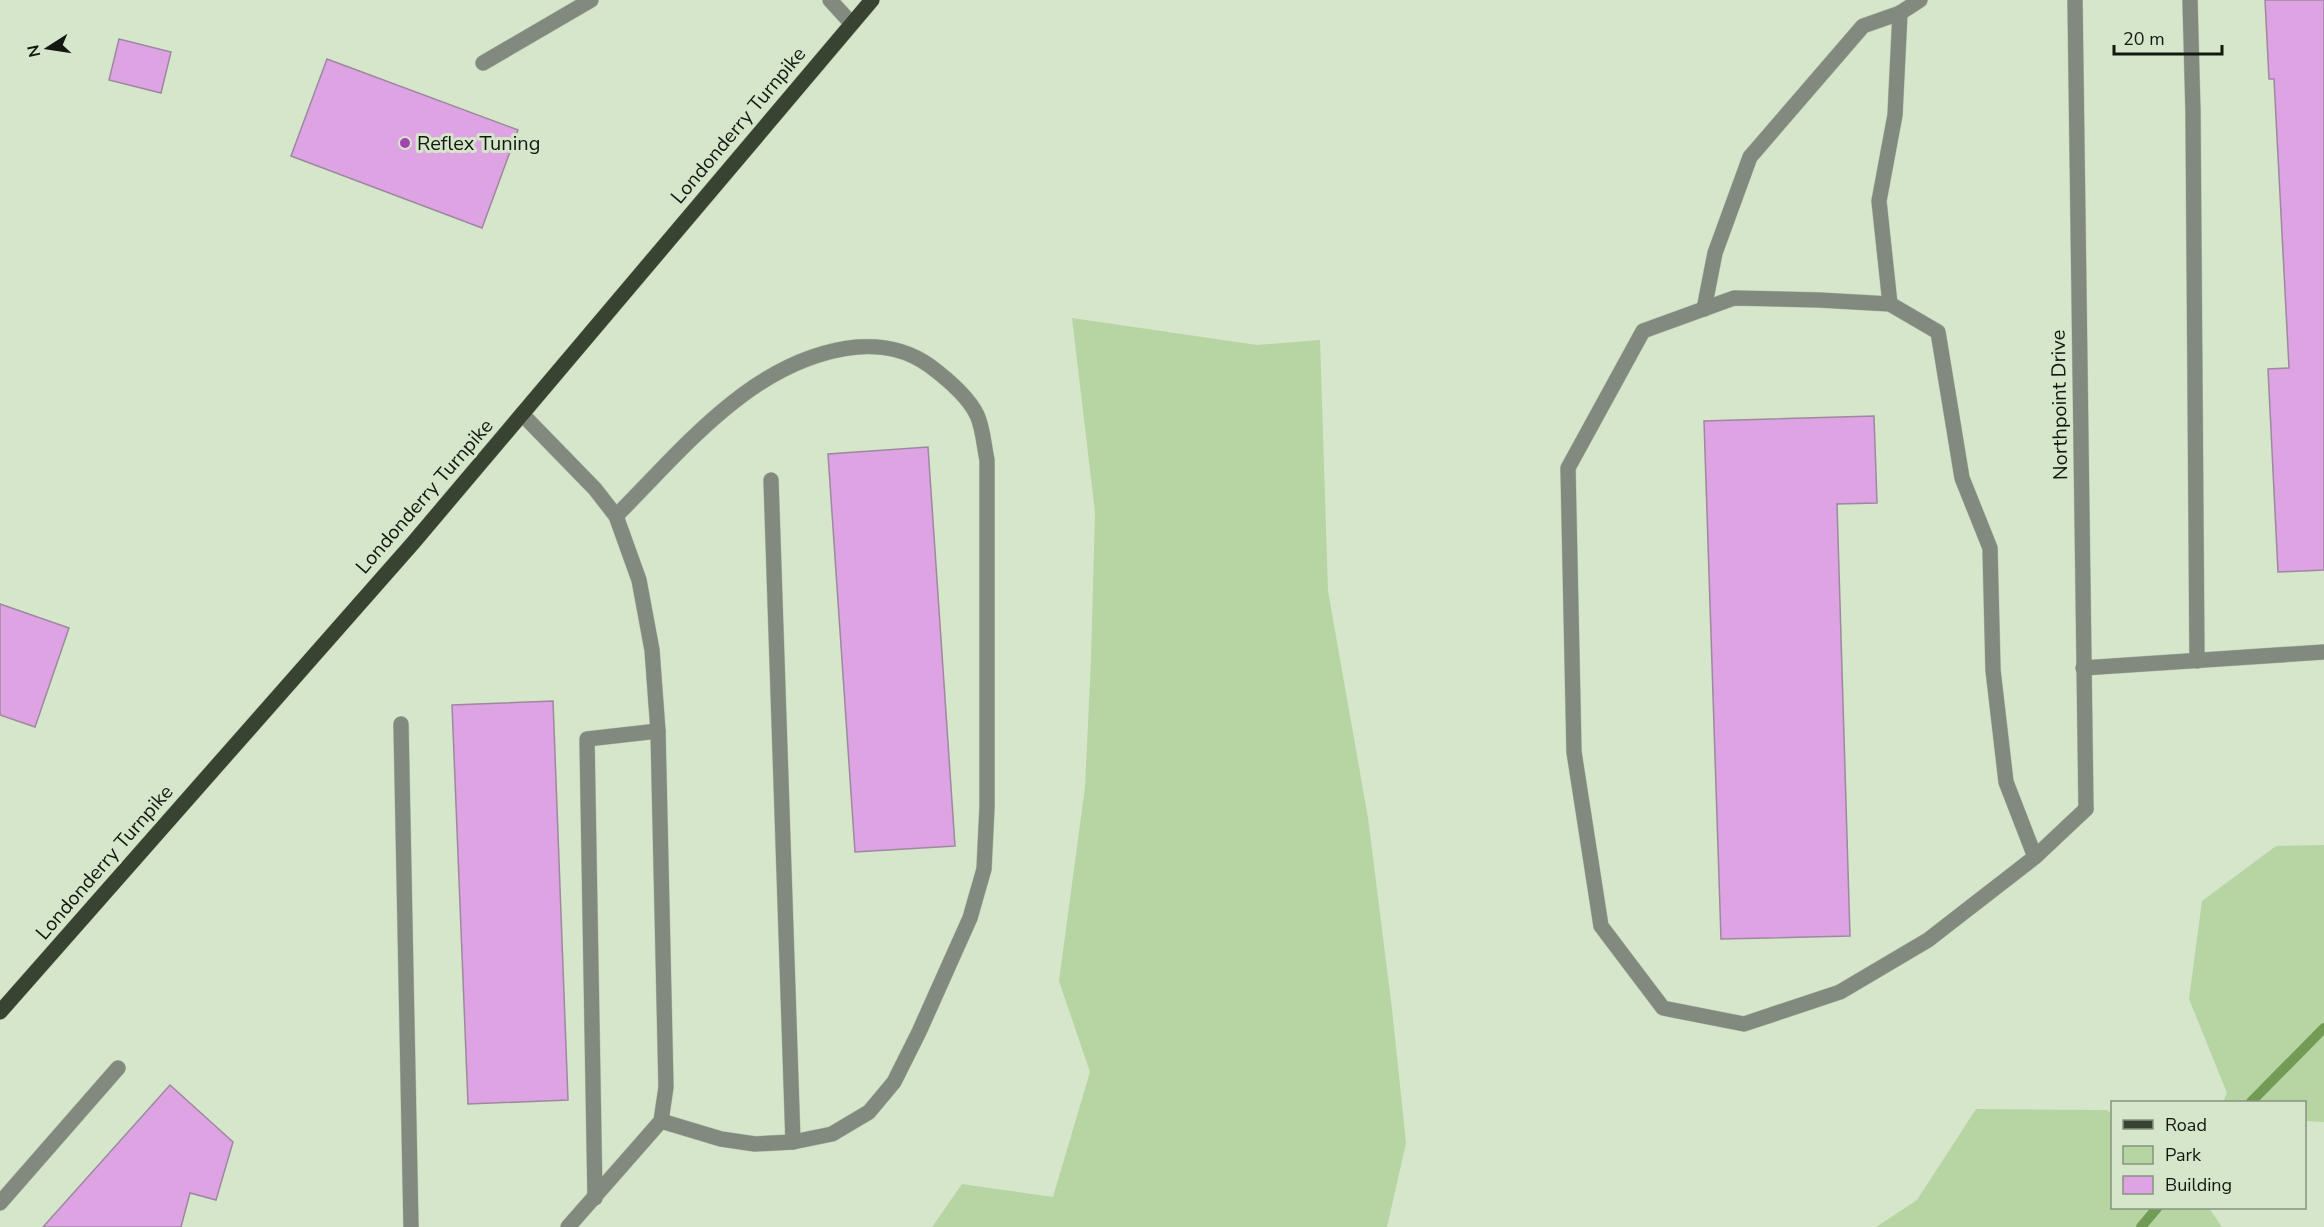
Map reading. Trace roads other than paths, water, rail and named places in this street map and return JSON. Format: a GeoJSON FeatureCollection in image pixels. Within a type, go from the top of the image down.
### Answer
{"type":"FeatureCollection","features":[{"type":"Feature","properties":{"kind":"main road","name":"Londonderry Turnpike"},"geometry":{"type":"LineString","coordinates":[[0,1012],[413,543],[872,0]]}},
{"type":"Feature","properties":{"kind":"street"},"geometry":{"type":"LineString","coordinates":[[483,63],[591,0]]}},
{"type":"Feature","properties":{"kind":"street"},"geometry":{"type":"LineString","coordinates":[[830,0],[851,23]]}},
{"type":"Feature","properties":{"kind":"street"},"geometry":{"type":"LineString","coordinates":[[1704,309],[1715,253],[1750,157],[1863,26],[1900,13],[1920,0]]}},
{"type":"Feature","properties":{"kind":"street","name":"Northpoint Drive"},"geometry":{"type":"LineString","coordinates":[[2036,857],[2086,809],[2075,0]]}},
{"type":"Feature","properties":{"kind":"street"},"geometry":{"type":"LineString","coordinates":[[2190,0],[2194,124],[2198,661]]}},
{"type":"Feature","properties":{"kind":"street"},"geometry":{"type":"LineString","coordinates":[[1890,304],[1879,201],[1895,114],[1900,13]]}},
{"type":"Feature","properties":{"kind":"street"},"geometry":{"type":"LineString","coordinates":[[1734,298],[1890,304],[1938,333],[1962,478],[1990,548],[1993,670],[2006,782],[2036,857],[1928,940],[1840,992],[1744,1024],[1663,1008],[1601,926],[1574,752],[1568,468],[1643,331],[1734,298]]}},
{"type":"Feature","properties":{"kind":"street"},"geometry":{"type":"LineString","coordinates":[[616,516],[717,415],[756,386],[793,364],[833,350],[877,346],[914,354],[951,382],[977,415],[987,460],[987,807],[984,869],[970,918],[894,1083],[869,1113],[832,1134],[793,1142],[755,1144],[721,1139],[661,1121]]}},
{"type":"Feature","properties":{"kind":"street"},"geometry":{"type":"LineString","coordinates":[[522,414],[595,489],[616,516],[639,580],[652,650],[658,731],[666,1087],[661,1121],[568,1227]]}},
{"type":"Feature","properties":{"kind":"street"},"geometry":{"type":"LineString","coordinates":[[771,480],[793,1142]]}},
{"type":"Feature","properties":{"kind":"street"},"geometry":{"type":"LineString","coordinates":[[2083,668],[2324,652]]}},
{"type":"Feature","properties":{"kind":"street"},"geometry":{"type":"LineString","coordinates":[[401,724],[411,1227]]}},
{"type":"Feature","properties":{"kind":"street"},"geometry":{"type":"LineString","coordinates":[[595,1198],[587,739],[658,731]]}},
{"type":"Feature","properties":{"kind":"street"},"geometry":{"type":"LineString","coordinates":[[0,1203],[118,1068]]}},
{"type":"Feature","properties":{"kind":"waterway"},"geometry":{"type":"LineString","coordinates":[[2252,1101],[2324,1028]]}},
{"type":"Feature","properties":{"kind":"waterway"},"geometry":{"type":"LineString","coordinates":[[2141,1227],[2156,1209]]}},
{"type":"Feature","properties":{"kind":"place","name":"Reflex Tuning"},"geometry":{"type":"Point","coordinates":[405,143]}}]}
